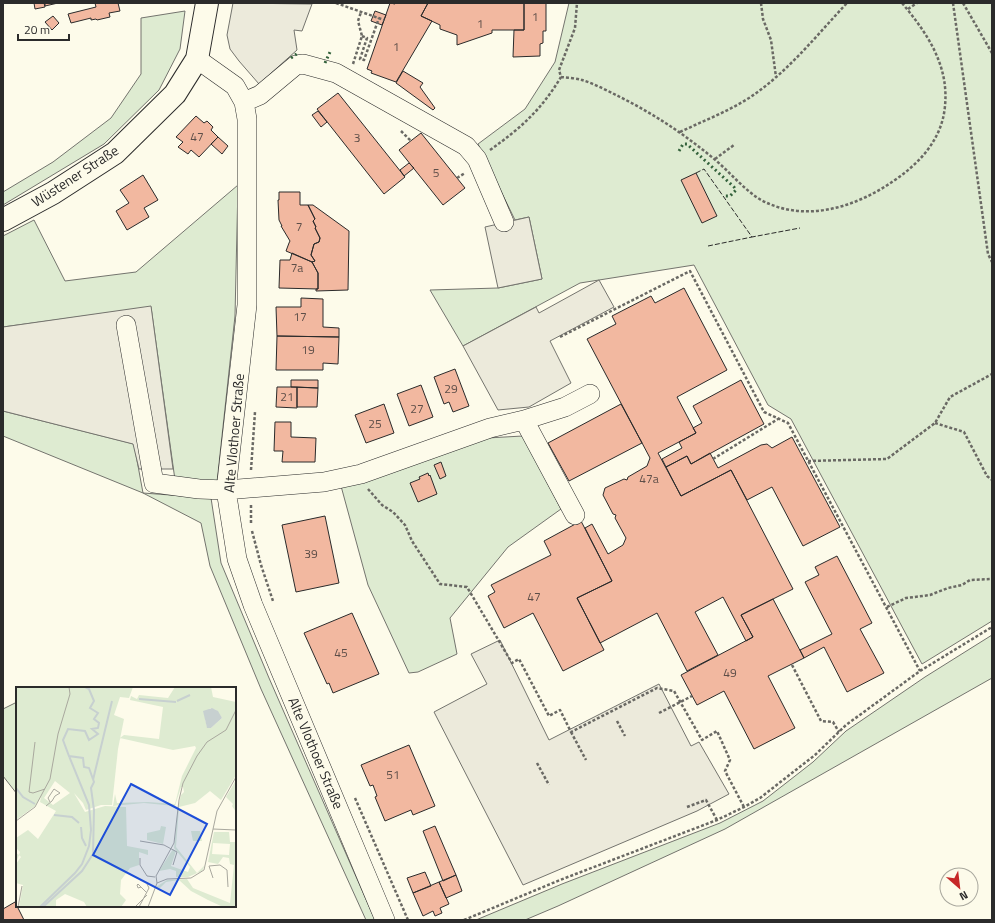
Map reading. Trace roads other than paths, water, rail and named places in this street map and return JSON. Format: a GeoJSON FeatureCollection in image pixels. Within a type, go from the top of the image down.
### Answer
{"type":"FeatureCollection","features":[{"type":"Feature","properties":{"kind":"main road","name":"Wüstener Straße"},"geometry":{"type":"LineString","coordinates":[[3,220],[53,193],[115,153],[175,94],[197,59],[207,3]]}},
{"type":"Feature","properties":{"kind":"street","name":"Alte Vlothoer Straße"},"geometry":{"type":"LineString","coordinates":[[197,59],[236,86],[244,102],[247,120],[247,305],[226,490],[237,559],[253,605],[385,920]]}},
{"type":"Feature","properties":{"kind":"street"},"geometry":{"type":"LineString","coordinates":[[244,102],[260,95],[296,65],[303,64],[329,71],[348,80],[466,146],[477,159],[504,222]]}},
{"type":"Feature","properties":{"kind":"street"},"geometry":{"type":"LineString","coordinates":[[126,326],[154,483],[199,489],[226,490],[324,482],[361,474],[490,428],[524,420],[565,407],[590,394]]}},
{"type":"Feature","properties":{"kind":"street"},"geometry":{"type":"LineString","coordinates":[[524,420],[575,515]]}}]}
